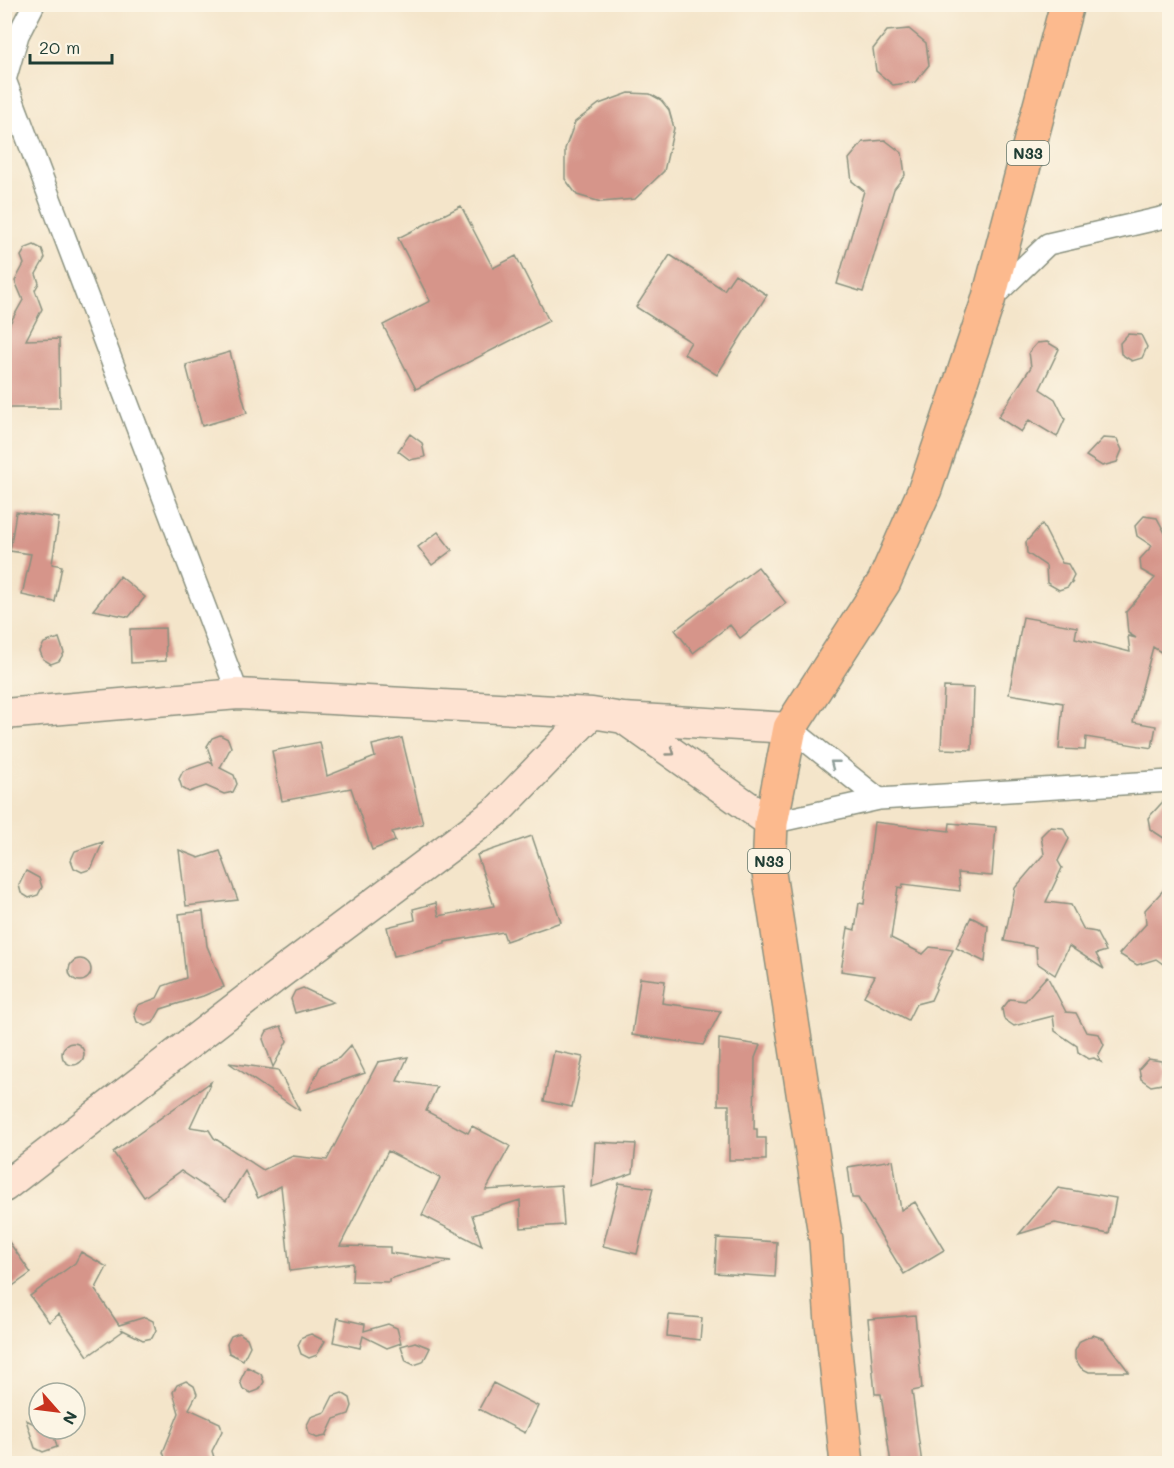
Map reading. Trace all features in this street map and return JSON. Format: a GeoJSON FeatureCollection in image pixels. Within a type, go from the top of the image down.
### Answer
{"type":"FeatureCollection","features":[{"type":"Feature","properties":{"kind":"main road","name":"N33"},"geometry":{"type":"LineString","coordinates":[[847,1464],[826,1241],[769,873],[771,823],[790,728],[884,582],[925,489],[988,301],[1067,4]]}},
{"type":"Feature","properties":{"kind":"street"},"geometry":{"type":"LineString","coordinates":[[34,4],[18,35],[5,78],[238,694]]}},
{"type":"Feature","properties":{"kind":"street"},"geometry":{"type":"LineString","coordinates":[[988,301],[1047,244],[1170,216]]}},
{"type":"Feature","properties":{"kind":"street"},"geometry":{"type":"LineString","coordinates":[[4,714],[238,694],[592,713],[623,718],[790,728],[879,799]]}},
{"type":"Feature","properties":{"kind":"street"},"geometry":{"type":"LineString","coordinates":[[4,1187],[278,975],[497,811],[592,713]]}},
{"type":"Feature","properties":{"kind":"street"},"geometry":{"type":"LineString","coordinates":[[623,718],[771,823],[879,799],[1170,782]]}},
{"type":"Feature","properties":{"kind":"building"},"geometry":{"type":"Polygon","coordinates":[[[909,29],[926,43],[929,65],[915,82],[893,85],[876,71],[873,49],[887,31],[909,29]]]}},
{"type":"Feature","properties":{"kind":"building"},"geometry":{"type":"Polygon","coordinates":[[[629,93],[650,94],[661,100],[669,110],[674,128],[664,171],[635,199],[601,202],[577,195],[565,179],[565,149],[575,122],[599,104],[629,93]]]}},
{"type":"Feature","properties":{"kind":"building"},"geometry":{"type":"Polygon","coordinates":[[[885,140],[902,153],[905,175],[894,189],[863,292],[837,284],[864,191],[852,181],[849,159],[863,142],[885,140]]]}},
{"type":"Feature","properties":{"kind":"building"},"geometry":{"type":"Polygon","coordinates":[[[461,206],[493,268],[516,256],[549,321],[416,389],[383,325],[430,301],[398,238],[461,206]]]}},
{"type":"Feature","properties":{"kind":"building"},"geometry":{"type":"Polygon","coordinates":[[[34,245],[42,249],[45,258],[36,274],[39,283],[35,290],[42,309],[26,340],[59,339],[60,408],[4,408],[4,334],[23,300],[15,281],[24,264],[21,256],[26,248],[34,245]]]}},
{"type":"Feature","properties":{"kind":"building"},"geometry":{"type":"Polygon","coordinates":[[[670,255],[724,290],[735,274],[767,295],[717,375],[684,354],[691,342],[636,307],[670,255]]]}},
{"type":"Feature","properties":{"kind":"building"},"geometry":{"type":"Polygon","coordinates":[[[1128,334],[1141,335],[1147,347],[1142,358],[1132,361],[1121,354],[1120,343],[1128,334]]]}},
{"type":"Feature","properties":{"kind":"building"},"geometry":{"type":"Polygon","coordinates":[[[1047,342],[1059,349],[1040,389],[1055,399],[1065,419],[1057,437],[1029,420],[1021,432],[998,417],[1031,367],[1029,352],[1037,343],[1047,342]]]}},
{"type":"Feature","properties":{"kind":"building"},"geometry":{"type":"Polygon","coordinates":[[[230,352],[247,413],[202,426],[186,365],[230,352]]]}},
{"type":"Feature","properties":{"kind":"building"},"geometry":{"type":"Polygon","coordinates":[[[410,434],[422,443],[425,457],[410,460],[398,451],[410,434]]]}},
{"type":"Feature","properties":{"kind":"building"},"geometry":{"type":"Polygon","coordinates":[[[1103,438],[1117,439],[1122,450],[1117,462],[1102,466],[1086,456],[1103,438]]]}},
{"type":"Feature","properties":{"kind":"building"},"geometry":{"type":"Polygon","coordinates":[[[16,512],[59,518],[52,564],[62,566],[55,602],[22,595],[31,554],[10,551],[16,512]]]}},
{"type":"Feature","properties":{"kind":"building"},"geometry":{"type":"Polygon","coordinates":[[[1144,516],[1157,518],[1165,533],[1170,527],[1170,658],[1153,647],[1133,722],[1156,726],[1152,748],[1086,737],[1085,750],[1059,749],[1063,703],[1009,694],[1023,617],[1077,627],[1075,638],[1130,652],[1128,636],[1136,638],[1128,633],[1126,612],[1155,578],[1141,570],[1140,559],[1152,546],[1137,536],[1135,526],[1144,516]]]}},
{"type":"Feature","properties":{"kind":"building"},"geometry":{"type":"Polygon","coordinates":[[[1042,524],[1062,563],[1068,564],[1074,575],[1071,581],[1073,583],[1059,590],[1047,583],[1046,566],[1027,553],[1026,542],[1042,524]]]}},
{"type":"Feature","properties":{"kind":"building"},"geometry":{"type":"Polygon","coordinates":[[[438,532],[452,550],[432,565],[418,547],[438,532]]]}},
{"type":"Feature","properties":{"kind":"building"},"geometry":{"type":"Polygon","coordinates":[[[758,567],[786,603],[740,638],[730,625],[693,653],[675,630],[758,567]]]}},
{"type":"Feature","properties":{"kind":"building"},"geometry":{"type":"Polygon","coordinates":[[[120,576],[145,597],[129,617],[93,610],[120,576]]]}},
{"type":"Feature","properties":{"kind":"building"},"geometry":{"type":"Polygon","coordinates":[[[165,628],[166,661],[131,663],[130,629],[165,628]]]}},
{"type":"Feature","properties":{"kind":"building"},"geometry":{"type":"Polygon","coordinates":[[[59,638],[64,653],[59,661],[51,664],[43,659],[40,651],[44,643],[59,638]]]}},
{"type":"Feature","properties":{"kind":"building"},"geometry":{"type":"Polygon","coordinates":[[[944,687],[974,688],[972,750],[941,749],[944,687]]]}},
{"type":"Feature","properties":{"kind":"building"},"geometry":{"type":"Polygon","coordinates":[[[220,735],[228,739],[231,747],[220,768],[234,775],[237,784],[233,792],[224,794],[206,786],[189,792],[182,788],[179,779],[183,771],[209,762],[213,764],[207,746],[212,738],[220,735]]]}},
{"type":"Feature","properties":{"kind":"building"},"geometry":{"type":"Polygon","coordinates":[[[402,738],[423,824],[392,832],[395,841],[372,850],[351,788],[282,801],[272,751],[320,742],[327,776],[375,757],[372,745],[402,738]]]}},
{"type":"Feature","properties":{"kind":"building"},"geometry":{"type":"Polygon","coordinates":[[[1170,794],[1170,842],[1150,829],[1148,818],[1170,794]]]}},
{"type":"Feature","properties":{"kind":"building"},"geometry":{"type":"Polygon","coordinates":[[[874,822],[949,831],[950,823],[996,827],[992,876],[958,873],[960,891],[903,884],[902,888],[898,887],[891,938],[923,954],[930,947],[953,950],[931,1000],[916,1004],[908,1020],[864,996],[875,976],[841,971],[848,928],[855,930],[859,903],[864,904],[874,822]]]}},
{"type":"Feature","properties":{"kind":"building"},"geometry":{"type":"Polygon","coordinates":[[[1050,827],[1063,828],[1069,839],[1058,861],[1062,868],[1046,902],[1071,905],[1084,930],[1096,932],[1106,951],[1096,954],[1104,969],[1069,946],[1055,975],[1037,963],[1036,947],[1004,941],[1015,888],[1044,854],[1041,836],[1050,827]]]}},
{"type":"Feature","properties":{"kind":"building"},"geometry":{"type":"Polygon","coordinates":[[[532,836],[561,922],[506,941],[503,932],[445,942],[445,944],[394,956],[387,927],[415,920],[413,909],[436,903],[439,916],[494,906],[477,855],[532,836]]]}},
{"type":"Feature","properties":{"kind":"building"},"geometry":{"type":"Polygon","coordinates":[[[103,842],[91,869],[82,872],[74,868],[71,860],[75,851],[103,842]]]}},
{"type":"Feature","properties":{"kind":"building"},"geometry":{"type":"Polygon","coordinates":[[[179,850],[199,858],[220,851],[238,900],[186,906],[179,850]]]}},
{"type":"Feature","properties":{"kind":"building"},"geometry":{"type":"Polygon","coordinates":[[[26,871],[39,878],[42,887],[38,895],[29,898],[21,893],[19,885],[26,871]]]}},
{"type":"Feature","properties":{"kind":"building"},"geometry":{"type":"Polygon","coordinates":[[[1170,883],[1170,969],[1156,959],[1137,965],[1119,954],[1146,924],[1145,910],[1170,883]]]}},
{"type":"Feature","properties":{"kind":"building"},"geometry":{"type":"Polygon","coordinates":[[[203,911],[207,946],[224,987],[161,1009],[153,1023],[145,1026],[137,1022],[134,1013],[138,1005],[157,998],[163,986],[186,978],[179,914],[203,911]]]}},
{"type":"Feature","properties":{"kind":"building"},"geometry":{"type":"Polygon","coordinates":[[[971,917],[988,926],[985,962],[956,948],[971,917]]]}},
{"type":"Feature","properties":{"kind":"building"},"geometry":{"type":"Polygon","coordinates":[[[80,959],[88,962],[91,970],[88,978],[80,981],[72,978],[69,970],[72,962],[80,959]]]}},
{"type":"Feature","properties":{"kind":"building"},"geometry":{"type":"Polygon","coordinates":[[[1047,976],[1066,1012],[1076,1013],[1086,1032],[1099,1034],[1104,1045],[1098,1056],[1101,1062],[1094,1058],[1089,1059],[1078,1052],[1077,1046],[1055,1031],[1053,1016],[1014,1026],[1004,1019],[1002,1009],[1010,999],[1025,1001],[1047,976]]]}},
{"type":"Feature","properties":{"kind":"building"},"geometry":{"type":"Polygon","coordinates":[[[640,978],[665,981],[662,1003],[721,1011],[703,1045],[632,1035],[640,978]]]}},
{"type":"Feature","properties":{"kind":"building"},"geometry":{"type":"Polygon","coordinates":[[[303,988],[333,1002],[295,1013],[291,999],[295,991],[303,988]]]}},
{"type":"Feature","properties":{"kind":"building"},"geometry":{"type":"Polygon","coordinates":[[[281,1026],[287,1041],[273,1067],[263,1039],[267,1031],[281,1026]]]}},
{"type":"Feature","properties":{"kind":"building"},"geometry":{"type":"Polygon","coordinates":[[[719,1039],[760,1045],[755,1058],[754,1129],[757,1129],[757,1138],[766,1138],[766,1160],[729,1160],[729,1105],[718,1105],[719,1039]]]}},
{"type":"Feature","properties":{"kind":"building"},"geometry":{"type":"Polygon","coordinates":[[[73,1043],[81,1046],[84,1054],[81,1062],[73,1065],[65,1062],[62,1054],[65,1046],[73,1043]]]}},
{"type":"Feature","properties":{"kind":"building"},"geometry":{"type":"Polygon","coordinates":[[[351,1045],[365,1073],[308,1092],[321,1065],[339,1058],[351,1045]]]}},
{"type":"Feature","properties":{"kind":"building"},"geometry":{"type":"Polygon","coordinates":[[[554,1051],[583,1057],[572,1107],[544,1101],[554,1051]]]}},
{"type":"Feature","properties":{"kind":"building"},"geometry":{"type":"Polygon","coordinates":[[[408,1057],[397,1081],[437,1087],[426,1111],[468,1133],[472,1126],[510,1146],[486,1190],[561,1185],[564,1225],[521,1228],[520,1200],[472,1215],[482,1246],[422,1215],[440,1178],[388,1151],[340,1246],[390,1247],[390,1253],[451,1261],[389,1279],[389,1282],[352,1281],[353,1263],[290,1271],[281,1186],[258,1198],[245,1171],[226,1201],[181,1171],[144,1197],[113,1152],[211,1082],[190,1127],[209,1130],[214,1138],[263,1170],[293,1156],[327,1160],[378,1062],[408,1057]]]}},
{"type":"Feature","properties":{"kind":"building"},"geometry":{"type":"Polygon","coordinates":[[[1148,1059],[1161,1061],[1167,1072],[1162,1084],[1151,1086],[1141,1079],[1139,1069],[1148,1059]]]}},
{"type":"Feature","properties":{"kind":"building"},"geometry":{"type":"Polygon","coordinates":[[[229,1063],[278,1070],[300,1111],[229,1063]]]}},
{"type":"Feature","properties":{"kind":"building"},"geometry":{"type":"Polygon","coordinates":[[[595,1142],[636,1144],[633,1173],[592,1187],[595,1142]]]}},
{"type":"Feature","properties":{"kind":"building"},"geometry":{"type":"Polygon","coordinates":[[[893,1160],[901,1210],[915,1202],[944,1250],[904,1274],[858,1198],[852,1198],[848,1167],[893,1160]]]}},
{"type":"Feature","properties":{"kind":"building"},"geometry":{"type":"Polygon","coordinates":[[[619,1183],[653,1188],[637,1254],[603,1246],[619,1183]]]}},
{"type":"Feature","properties":{"kind":"building"},"geometry":{"type":"Polygon","coordinates":[[[1058,1188],[1116,1198],[1109,1234],[1055,1223],[1019,1234],[1058,1188]]]}},
{"type":"Feature","properties":{"kind":"building"},"geometry":{"type":"Polygon","coordinates":[[[4,1235],[31,1273],[4,1292],[4,1235]]]}},
{"type":"Feature","properties":{"kind":"building"},"geometry":{"type":"Polygon","coordinates":[[[717,1238],[777,1242],[775,1277],[715,1273],[717,1238]]]}},
{"type":"Feature","properties":{"kind":"building"},"geometry":{"type":"Polygon","coordinates":[[[81,1252],[107,1267],[95,1290],[119,1325],[145,1317],[153,1321],[156,1330],[152,1338],[143,1340],[121,1329],[123,1331],[88,1356],[59,1314],[49,1322],[30,1296],[75,1263],[81,1252]]]}},
{"type":"Feature","properties":{"kind":"building"},"geometry":{"type":"Polygon","coordinates":[[[669,1315],[702,1318],[700,1340],[667,1336],[669,1315]]]}},
{"type":"Feature","properties":{"kind":"building"},"geometry":{"type":"Polygon","coordinates":[[[915,1315],[922,1389],[912,1391],[922,1464],[891,1464],[881,1394],[875,1394],[868,1319],[915,1315]]]}},
{"type":"Feature","properties":{"kind":"building"},"geometry":{"type":"Polygon","coordinates":[[[338,1318],[365,1324],[364,1331],[388,1324],[397,1328],[401,1343],[387,1348],[363,1336],[360,1348],[333,1342],[338,1318]]]}},
{"type":"Feature","properties":{"kind":"building"},"geometry":{"type":"Polygon","coordinates":[[[239,1333],[247,1338],[250,1346],[243,1360],[229,1353],[227,1344],[231,1336],[239,1333]]]}},
{"type":"Feature","properties":{"kind":"building"},"geometry":{"type":"Polygon","coordinates":[[[311,1334],[325,1341],[317,1355],[309,1358],[301,1354],[298,1345],[302,1337],[311,1334]]]}},
{"type":"Feature","properties":{"kind":"building"},"geometry":{"type":"Polygon","coordinates":[[[1093,1335],[1104,1339],[1129,1372],[1089,1372],[1081,1368],[1075,1359],[1075,1351],[1080,1341],[1093,1335]]]}},
{"type":"Feature","properties":{"kind":"building"},"geometry":{"type":"Polygon","coordinates":[[[415,1342],[430,1348],[423,1362],[414,1365],[406,1361],[401,1346],[415,1342]]]}},
{"type":"Feature","properties":{"kind":"building"},"geometry":{"type":"Polygon","coordinates":[[[247,1367],[261,1374],[264,1382],[259,1390],[251,1393],[243,1389],[240,1381],[247,1367]]]}},
{"type":"Feature","properties":{"kind":"building"},"geometry":{"type":"Polygon","coordinates":[[[186,1381],[194,1386],[197,1394],[189,1409],[220,1423],[222,1431],[212,1451],[216,1464],[173,1464],[166,1460],[163,1452],[179,1413],[173,1392],[177,1385],[186,1381]]]}},
{"type":"Feature","properties":{"kind":"building"},"geometry":{"type":"Polygon","coordinates":[[[493,1383],[538,1406],[525,1433],[479,1409],[493,1383]]]}},
{"type":"Feature","properties":{"kind":"building"},"geometry":{"type":"Polygon","coordinates":[[[342,1393],[350,1398],[352,1406],[349,1414],[334,1419],[326,1436],[317,1438],[309,1434],[307,1425],[311,1417],[325,1412],[333,1396],[342,1393]]]}},
{"type":"Feature","properties":{"kind":"building"},"geometry":{"type":"Polygon","coordinates":[[[33,1441],[55,1441],[57,1447],[43,1452],[35,1448],[33,1441]]]}}]}
